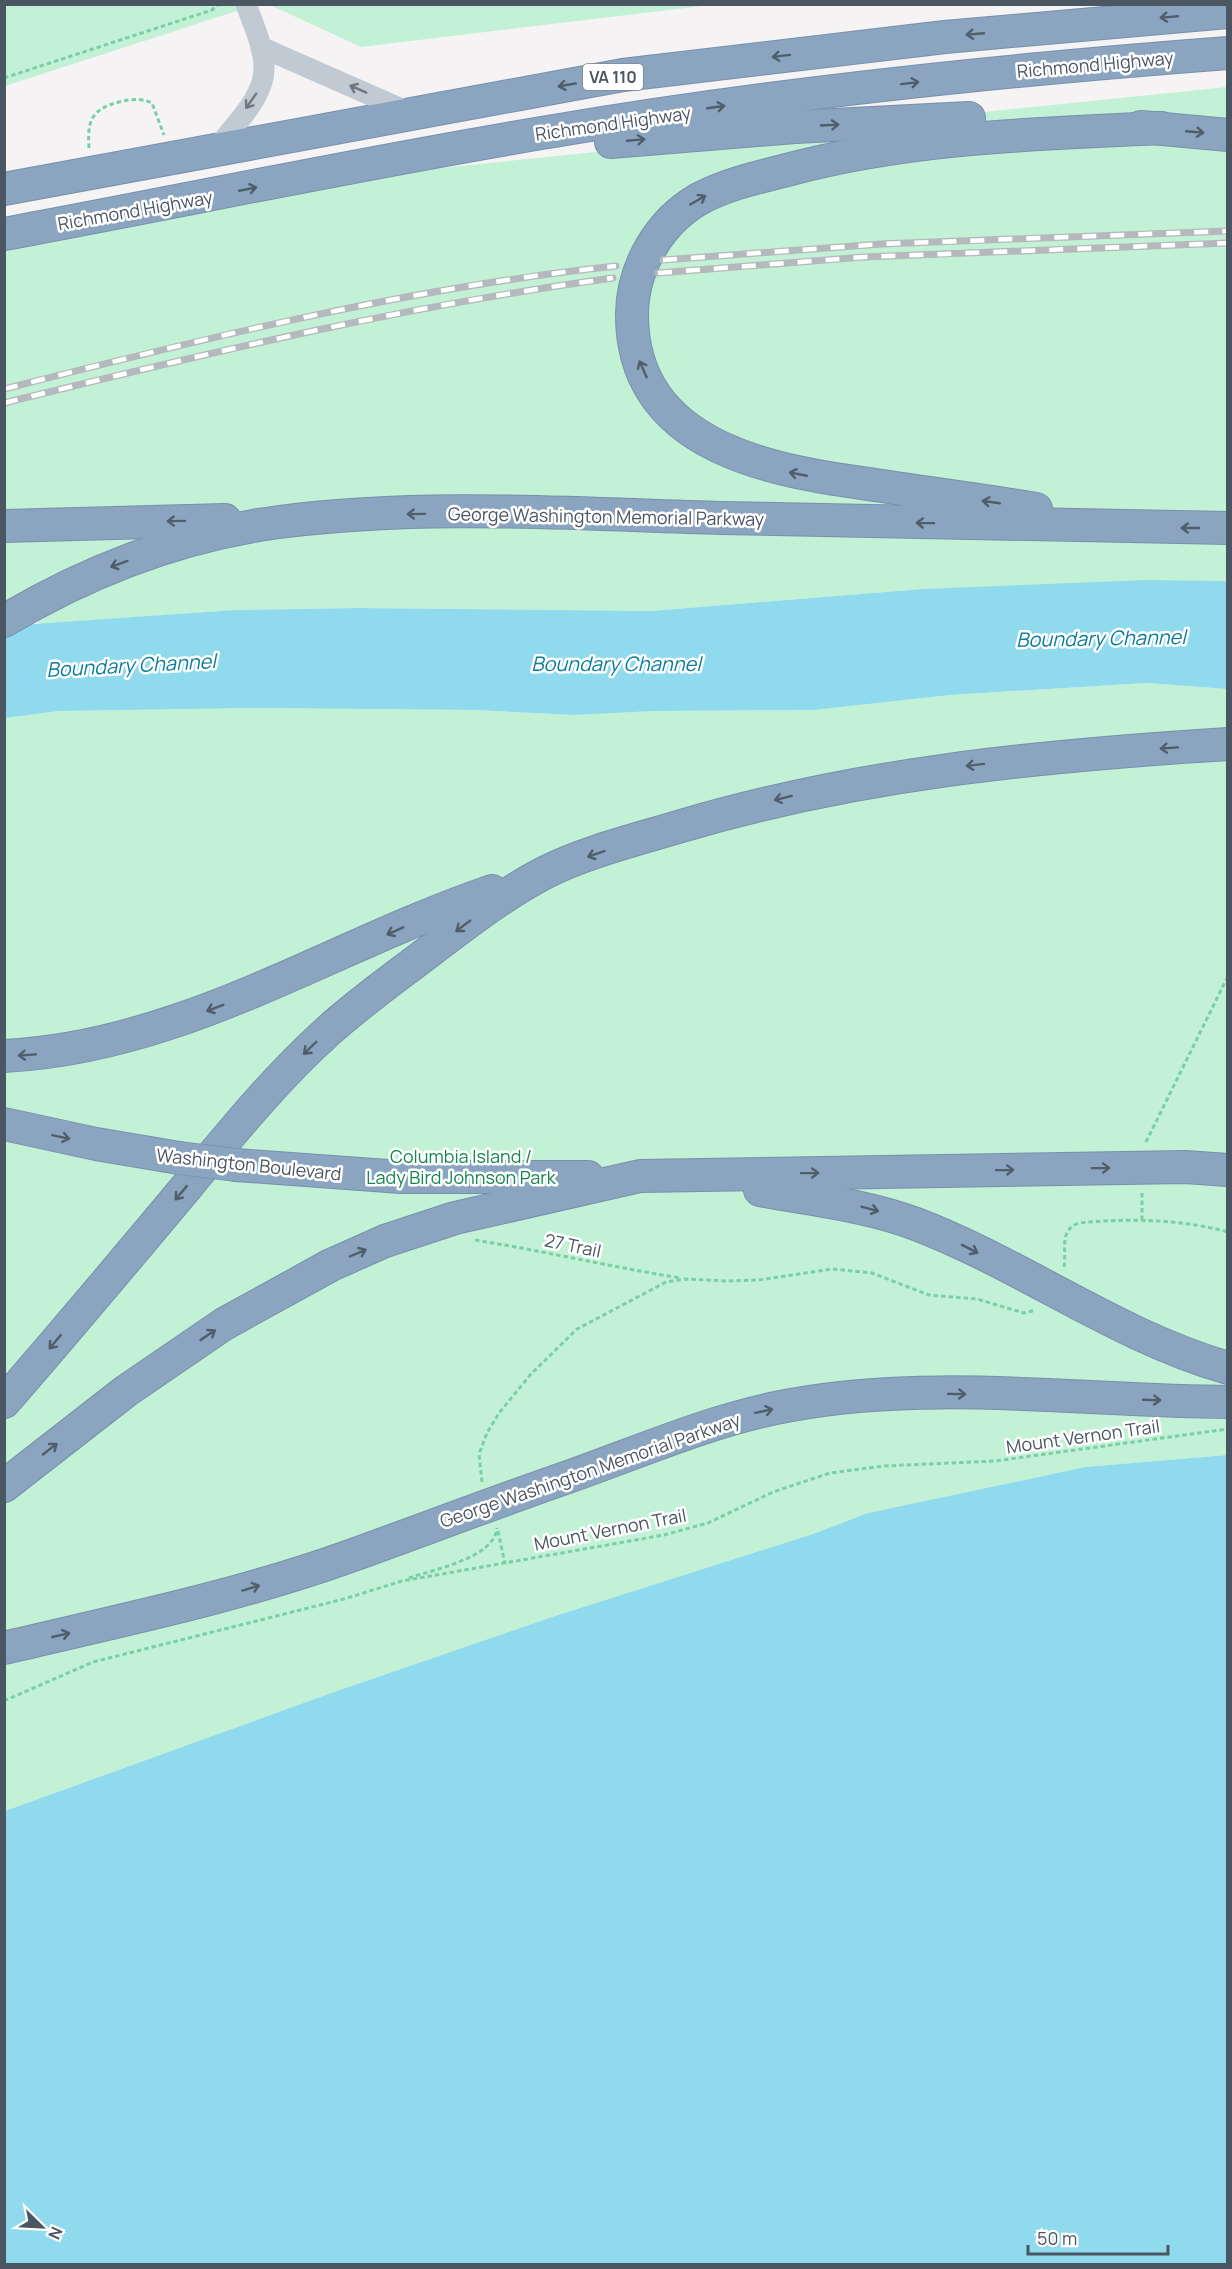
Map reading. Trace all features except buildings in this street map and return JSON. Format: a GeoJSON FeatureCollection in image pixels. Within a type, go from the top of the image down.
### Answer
{"type":"FeatureCollection","features":[{"type":"Feature","properties":{"kind":"highway","name":"VA 110"},"geometry":{"type":"LineString","coordinates":[[4,189],[623,75],[945,37],[1227,12]]}},
{"type":"Feature","properties":{"kind":"highway","name":"Richmond Highway"},"geometry":{"type":"LineString","coordinates":[[4,234],[257,187],[389,159],[558,130],[765,101],[1074,64],[1227,53]]}},
{"type":"Feature","properties":{"kind":"highway"},"geometry":{"type":"LineString","coordinates":[[389,159],[795,127],[957,118],[1050,118],[1227,135]]}},
{"type":"Feature","properties":{"kind":"highway"},"geometry":{"type":"LineString","coordinates":[[1152,528],[1021,506],[804,476],[738,456],[684,425],[655,393],[642,370],[635,348],[632,308],[639,272],[647,254],[669,223],[699,199],[733,185],[842,156],[931,142],[1162,128]]}},
{"type":"Feature","properties":{"kind":"highway","name":"George Washington Memorial Parkway"},"geometry":{"type":"LineString","coordinates":[[17,614],[102,570],[201,538],[277,522],[371,515],[541,513],[1227,528]]}},
{"type":"Feature","properties":{"kind":"highway"},"geometry":{"type":"LineString","coordinates":[[4,526],[207,520],[277,522]]}},
{"type":"Feature","properties":{"kind":"highway"},"geometry":{"type":"LineString","coordinates":[[4,1056],[34,1054],[98,1044],[190,1017],[255,992],[463,901],[640,838],[739,809],[839,786],[906,774],[1019,760],[1227,744]]}},
{"type":"Feature","properties":{"kind":"highway"},"geometry":{"type":"LineString","coordinates":[[4,1402],[245,1117],[307,1051],[359,1004],[471,920],[547,872]]}},
{"type":"Feature","properties":{"kind":"highway","name":"Washington Boulevard"},"geometry":{"type":"LineString","coordinates":[[4,1124],[96,1144],[236,1165],[401,1177],[640,1176]]}},
{"type":"Feature","properties":{"kind":"highway"},"geometry":{"type":"LineString","coordinates":[[1147,1169],[1194,1157],[1227,1156]]}},
{"type":"Feature","properties":{"kind":"highway"},"geometry":{"type":"LineString","coordinates":[[4,1486],[159,1367],[224,1324],[331,1265],[385,1241],[455,1218],[640,1176],[1147,1169],[1227,1170]]}},
{"type":"Feature","properties":{"kind":"highway"},"geometry":{"type":"LineString","coordinates":[[689,1176],[843,1203],[917,1224],[1137,1332],[1227,1368]]}},
{"type":"Feature","properties":{"kind":"highway","name":"George Washington Memorial Parkway"},"geometry":{"type":"LineString","coordinates":[[4,1648],[251,1588],[350,1556],[671,1438],[750,1414],[791,1405],[862,1395],[932,1393],[1227,1402]]}},
{"type":"Feature","properties":{"kind":"lane"},"geometry":{"type":"LineString","coordinates":[[217,148],[258,92],[264,68],[261,47],[246,4]]}},
{"type":"Feature","properties":{"kind":"lane"},"geometry":{"type":"LineString","coordinates":[[261,47],[411,113]]}},
{"type":"Feature","properties":{"kind":"path"},"geometry":{"type":"LineString","coordinates":[[4,78],[212,10],[219,4]]}},
{"type":"Feature","properties":{"kind":"path"},"geometry":{"type":"LineString","coordinates":[[92,172],[88,134],[92,118],[104,106],[125,100],[152,103],[171,157]]}},
{"type":"Feature","properties":{"kind":"path"},"geometry":{"type":"LineString","coordinates":[[1142,1221],[1147,1169],[1227,975]]}},
{"type":"Feature","properties":{"kind":"path"},"geometry":{"type":"LineString","coordinates":[[1062,1274],[1064,1240],[1074,1225],[1142,1221],[1189,1224],[1227,1232]]}},
{"type":"Feature","properties":{"kind":"path","name":"27 Trail"},"geometry":{"type":"LineString","coordinates":[[473,1240],[685,1279]]}},
{"type":"Feature","properties":{"kind":"path"},"geometry":{"type":"LineString","coordinates":[[485,1492],[479,1468],[479,1454],[487,1433],[499,1413],[531,1374],[576,1329],[666,1282],[685,1279],[759,1280],[832,1269],[872,1273],[929,1295],[977,1299],[1018,1312],[1031,1312],[1042,1306]]}},
{"type":"Feature","properties":{"kind":"path","name":"Mount Vernon Trail"},"geometry":{"type":"LineString","coordinates":[[4,1701],[93,1662],[344,1599],[402,1581],[664,1535],[708,1523],[773,1492],[830,1473],[884,1466],[994,1461],[1227,1429]]}},
{"type":"Feature","properties":{"kind":"path"},"geometry":{"type":"LineString","coordinates":[[495,1522],[506,1564]]}},
{"type":"Feature","properties":{"kind":"path"},"geometry":{"type":"LineString","coordinates":[[402,1581],[481,1553],[491,1545],[498,1529]]}},
{"type":"Feature","properties":{"kind":"green space"},"geometry":{"type":"Polygon","coordinates":[[[4,5],[255,5],[5,86],[4,5]]]}},
{"type":"Feature","properties":{"kind":"green space"},"geometry":{"type":"Polygon","coordinates":[[[270,5],[711,5],[361,47],[270,5]]]}},
{"type":"Feature","properties":{"kind":"green space"},"geometry":{"type":"Polygon","coordinates":[[[1227,87],[1227,581],[923,589],[651,611],[356,608],[235,610],[43,624],[5,613],[5,243],[257,187],[1227,87]]]}},
{"type":"Feature","properties":{"kind":"green space","name":"Columbia Island / Lady Bird Johnson Park"},"geometry":{"type":"Polygon","coordinates":[[[1148,683],[1227,689],[1227,1455],[1085,1467],[868,1513],[813,1534],[552,1617],[334,1692],[5,1811],[4,718],[59,711],[258,708],[476,710],[574,715],[654,711],[814,710],[950,695],[1148,683]]]}},
{"type":"Feature","properties":{"kind":"water","name":"Boundary Channel"},"geometry":{"type":"Polygon","coordinates":[[[1145,580],[1227,581],[1227,689],[1147,683],[950,695],[814,710],[654,711],[574,715],[476,710],[258,708],[59,711],[5,718],[5,626],[235,610],[356,608],[651,611],[923,589],[1145,580]]]}},
{"type":"Feature","properties":{"kind":"water"},"geometry":{"type":"Polygon","coordinates":[[[1227,1455],[1227,2264],[5,2264],[5,1811],[334,1692],[552,1617],[813,1534],[868,1513],[1085,1467],[1227,1455]]]}},
{"type":"Feature","properties":{"kind":"railway"},"geometry":{"type":"LineString","coordinates":[[663,260],[881,244],[1228,231]]}},
{"type":"Feature","properties":{"kind":"railway"},"geometry":{"type":"LineString","coordinates":[[658,273],[864,257],[1228,243]]}},
{"type":"Feature","properties":{"kind":"railway"},"geometry":{"type":"LineString","coordinates":[[4,389],[232,333],[384,301],[461,287],[616,266]]}},
{"type":"Feature","properties":{"kind":"railway"},"geometry":{"type":"LineString","coordinates":[[4,403],[307,332],[459,302],[613,278]]}}]}
